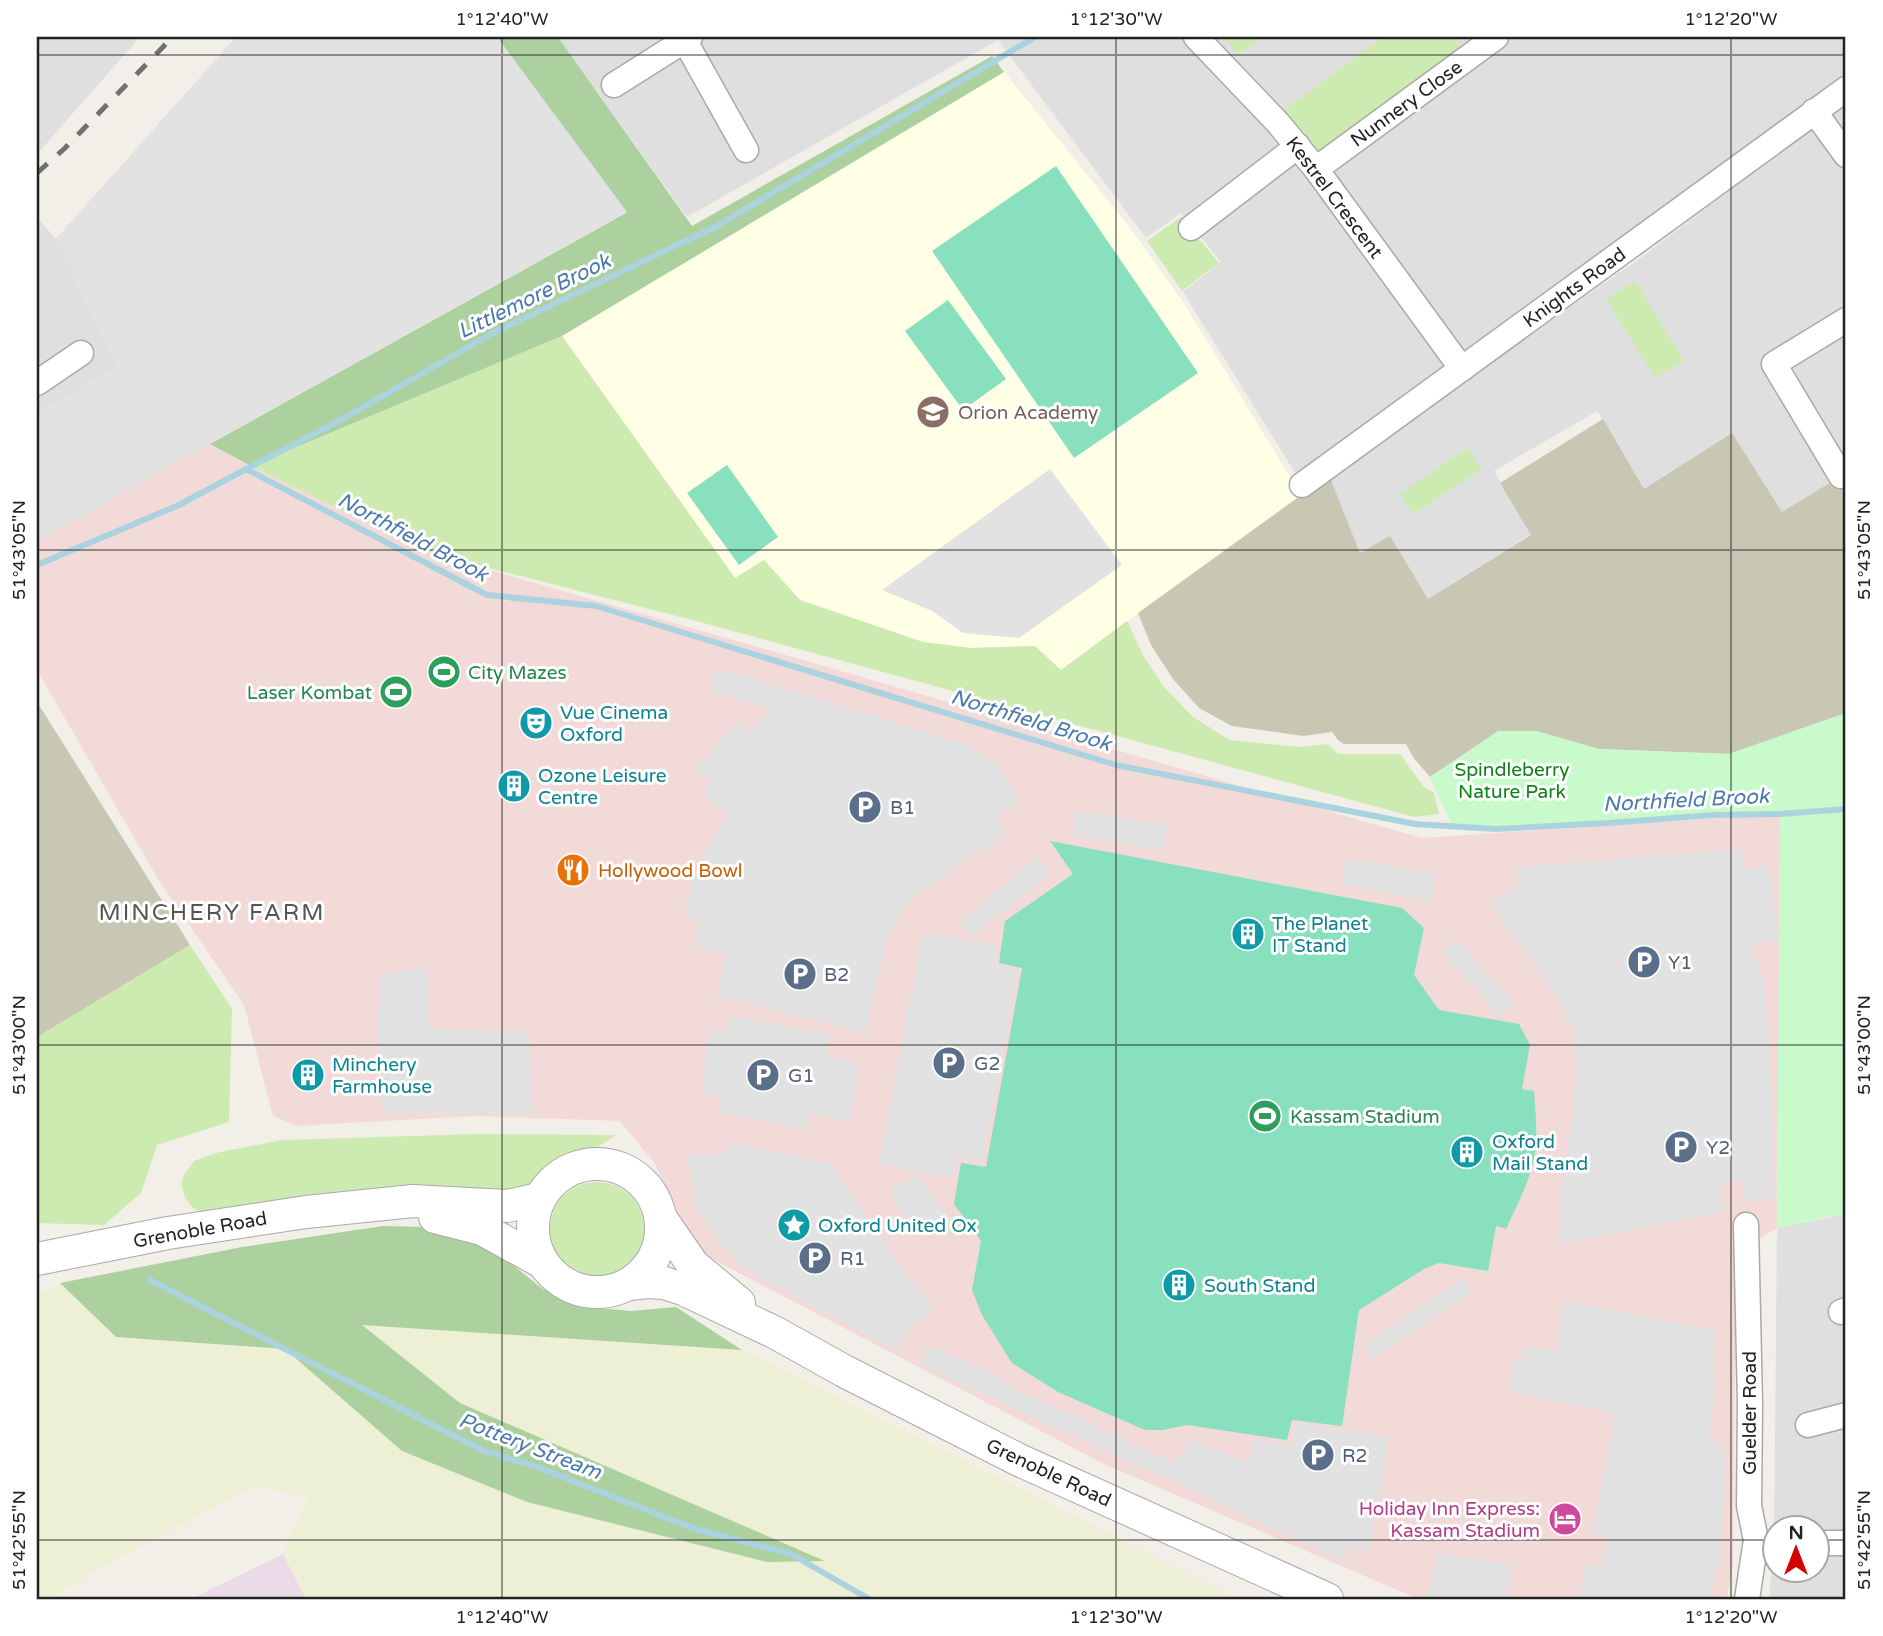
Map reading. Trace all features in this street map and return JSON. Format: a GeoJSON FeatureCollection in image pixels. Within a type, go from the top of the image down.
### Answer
{"type":"FeatureCollection","features":[{"type":"Feature","properties":{"kind":"street","name":"Kestrel Crescent"},"geometry":{"type":"LineString","coordinates":[[1196,37],[1298,146],[1462,369]]}},
{"type":"Feature","properties":{"kind":"street","name":"Nunnery Close"},"geometry":{"type":"LineString","coordinates":[[1316,169],[1496,37]]}},
{"type":"Feature","properties":{"kind":"street"},"geometry":{"type":"LineString","coordinates":[[614,85],[687,39],[746,150]]}},
{"type":"Feature","properties":{"kind":"street","name":"Knights Road"},"geometry":{"type":"LineString","coordinates":[[1302,485],[1846,89]]}},
{"type":"Feature","properties":{"kind":"street"},"geometry":{"type":"LineString","coordinates":[[1814,111],[1846,155]]}},
{"type":"Feature","properties":{"kind":"street"},"geometry":{"type":"LineString","coordinates":[[1191,228],[1298,146]]}},
{"type":"Feature","properties":{"kind":"street"},"geometry":{"type":"LineString","coordinates":[[1841,476],[1774,364],[1846,320]]}},
{"type":"Feature","properties":{"kind":"street"},"geometry":{"type":"LineString","coordinates":[[37,383],[80,353]]}},
{"type":"Feature","properties":{"kind":"street"},"geometry":{"type":"LineString","coordinates":[[582,1167],[607,1167],[637,1176],[648,1186],[658,1206],[660,1217],[660,1232],[649,1268],[630,1284],[604,1292],[591,1291],[567,1283],[553,1274],[542,1262],[533,1237],[533,1218],[539,1199],[569,1172],[582,1167]]}},
{"type":"Feature","properties":{"kind":"street","name":"Grenoble Road"},"geometry":{"type":"LineString","coordinates":[[37,1259],[241,1221],[306,1212],[413,1201],[507,1206],[539,1199]]}},
{"type":"Feature","properties":{"kind":"street","name":"Grenoble Road"},"geometry":{"type":"LineString","coordinates":[[364,1207],[450,1219],[482,1229],[542,1262]]}},
{"type":"Feature","properties":{"kind":"street","name":"Grenoble Road"},"geometry":{"type":"LineString","coordinates":[[660,1217],[693,1265],[776,1333]]}},
{"type":"Feature","properties":{"kind":"street","name":"Guelder Road"},"geometry":{"type":"LineString","coordinates":[[1746,1225],[1749,1506],[1760,1530]]}},
{"type":"Feature","properties":{"kind":"street","name":"Grenoble Road"},"geometry":{"type":"LineString","coordinates":[[630,1284],[664,1283],[683,1289],[776,1333],[844,1371],[1019,1460],[1327,1599]]}},
{"type":"Feature","properties":{"kind":"street"},"geometry":{"type":"LineString","coordinates":[[1808,1425],[1846,1415]]}},
{"type":"Feature","properties":{"kind":"street","name":"Guelder Road"},"geometry":{"type":"LineString","coordinates":[[1748,1599],[1760,1558]]}},
{"type":"Feature","properties":{"kind":"shaded area"},"geometry":{"type":"Polygon","coordinates":[[[37,37],[140,37],[37,154],[37,37]]]}},
{"type":"Feature","properties":{"kind":"shaded area"},"geometry":{"type":"Polygon","coordinates":[[[236,37],[497,37],[211,444],[251,466],[427,552],[1422,838],[1780,814],[1777,1228],[1736,1254],[1733,1564],[1727,1599],[1418,1599],[1106,1465],[695,1250],[655,1164],[620,1121],[476,1116],[295,1126],[273,1116],[244,1005],[158,879],[37,670],[37,415],[119,365],[56,239],[236,37]]]}},
{"type":"Feature","properties":{"kind":"shaded area"},"geometry":{"type":"Polygon","coordinates":[[[236,37],[497,37],[627,212],[157,473],[37,543],[37,415],[119,365],[56,239],[236,37]]]}},
{"type":"Feature","properties":{"kind":"shaded area"},"geometry":{"type":"Polygon","coordinates":[[[558,37],[1846,37],[1846,74],[1302,484],[1183,292],[1221,262],[1181,213],[1146,238],[998,40],[687,217],[558,37]]]}},
{"type":"Feature","properties":{"kind":"shaded area","name":"Orion Academy"},"geometry":{"type":"Polygon","coordinates":[[[1004,72],[1130,228],[1185,305],[1301,495],[1061,670],[1035,646],[971,648],[923,642],[800,600],[764,560],[735,578],[562,336],[1004,72]]]}},
{"type":"Feature","properties":{"kind":"shaded area"},"geometry":{"type":"Polygon","coordinates":[[[1846,103],[1846,473],[1782,512],[1732,433],[1644,490],[1597,411],[1494,471],[1531,534],[1428,599],[1390,537],[1360,553],[1329,475],[1639,259],[1846,103]]]}},
{"type":"Feature","properties":{"kind":"shaded area"},"geometry":{"type":"Polygon","coordinates":[[[37,217],[56,239],[119,366],[37,415],[37,217]]]}},
{"type":"Feature","properties":{"kind":"shaded area"},"geometry":{"type":"Polygon","coordinates":[[[1603,419],[1644,489],[1732,433],[1782,512],[1841,476],[1846,478],[1846,713],[1729,754],[1599,749],[1536,731],[1499,731],[1430,777],[1406,744],[1344,744],[1332,732],[1304,736],[1232,726],[1199,708],[1173,679],[1151,645],[1138,613],[1329,475],[1360,553],[1390,536],[1428,599],[1531,535],[1500,483],[1603,419]]]}},
{"type":"Feature","properties":{"kind":"shaded area"},"geometry":{"type":"Polygon","coordinates":[[[1050,469],[1122,565],[1019,638],[963,633],[932,611],[882,590],[1050,469]]]}},
{"type":"Feature","properties":{"kind":"shaded area","name":"B1"},"geometry":{"type":"Polygon","coordinates":[[[718,668],[963,744],[996,765],[1021,801],[997,817],[1007,832],[916,894],[902,910],[887,940],[865,1033],[716,995],[726,954],[694,945],[699,922],[683,916],[694,875],[727,813],[702,796],[711,782],[695,770],[740,720],[751,731],[764,718],[768,709],[711,690],[718,668]]]}},
{"type":"Feature","properties":{"kind":"shaded area"},"geometry":{"type":"Polygon","coordinates":[[[37,702],[190,945],[37,1037],[37,702]]]}},
{"type":"Feature","properties":{"kind":"shaded area"},"geometry":{"type":"Polygon","coordinates":[[[1076,810],[1168,825],[1164,850],[1072,835],[1076,810]]]}},
{"type":"Feature","properties":{"kind":"shaded area"},"geometry":{"type":"Polygon","coordinates":[[[1743,849],[1745,870],[1769,867],[1779,939],[1751,948],[1763,977],[1770,1054],[1775,1199],[1744,1199],[1743,1180],[1718,1185],[1723,1211],[1562,1244],[1559,1208],[1571,1128],[1576,1044],[1572,1026],[1556,996],[1490,904],[1518,885],[1518,867],[1743,849]]]}},
{"type":"Feature","properties":{"kind":"shaded area"},"geometry":{"type":"Polygon","coordinates":[[[1038,857],[1050,872],[972,937],[959,922],[1038,857]]]}},
{"type":"Feature","properties":{"kind":"shaded area"},"geometry":{"type":"Polygon","coordinates":[[[1346,858],[1436,875],[1432,901],[1342,884],[1346,858]]]}},
{"type":"Feature","properties":{"kind":"shaded area","name":"G2"},"geometry":{"type":"Polygon","coordinates":[[[923,932],[999,946],[996,965],[1018,970],[982,1161],[958,1157],[953,1178],[879,1164],[923,932]]]}},
{"type":"Feature","properties":{"kind":"shaded area"},"geometry":{"type":"Polygon","coordinates":[[[1456,938],[1514,1004],[1500,1016],[1441,951],[1456,938]]]}},
{"type":"Feature","properties":{"kind":"shaded area"},"geometry":{"type":"Polygon","coordinates":[[[427,969],[428,1028],[529,1032],[533,1113],[385,1113],[378,1026],[380,974],[427,969]]]}},
{"type":"Feature","properties":{"kind":"shaded area","name":"G1"},"geometry":{"type":"Polygon","coordinates":[[[731,1017],[829,1035],[826,1057],[859,1063],[850,1122],[809,1113],[806,1129],[719,1113],[722,1097],[701,1093],[709,1031],[728,1033],[731,1017]]]}},
{"type":"Feature","properties":{"kind":"shaded area","name":"R1"},"geometry":{"type":"Polygon","coordinates":[[[730,1142],[830,1164],[933,1311],[914,1325],[896,1351],[748,1271],[722,1245],[697,1207],[687,1155],[726,1155],[730,1142]]]}},
{"type":"Feature","properties":{"kind":"shaded area"},"geometry":{"type":"Polygon","coordinates":[[[916,1174],[947,1218],[920,1237],[889,1193],[916,1174]]]}},
{"type":"Feature","properties":{"kind":"shaded area"},"geometry":{"type":"Polygon","coordinates":[[[1846,1214],[1846,1599],[1769,1599],[1770,1584],[1830,1584],[1830,1514],[1774,1514],[1777,1228],[1846,1214]]]}},
{"type":"Feature","properties":{"kind":"shaded area"},"geometry":{"type":"Polygon","coordinates":[[[1462,1279],[1471,1292],[1372,1359],[1363,1346],[1462,1279]]]}},
{"type":"Feature","properties":{"kind":"shaded area"},"geometry":{"type":"Polygon","coordinates":[[[60,1283],[116,1337],[285,1349],[402,1451],[527,1502],[767,1562],[823,1560],[460,1403],[361,1324],[739,1348],[1238,1599],[306,1599],[283,1554],[308,1497],[254,1487],[109,1563],[48,1599],[37,1599],[37,1294],[60,1283]]]}},
{"type":"Feature","properties":{"kind":"shaded area"},"geometry":{"type":"Polygon","coordinates":[[[1564,1301],[1716,1331],[1712,1379],[1717,1380],[1708,1430],[1725,1451],[1721,1557],[1708,1599],[1580,1599],[1586,1564],[1601,1567],[1608,1536],[1592,1532],[1614,1413],[1508,1392],[1515,1358],[1521,1359],[1524,1346],[1556,1350],[1564,1301]]]}},
{"type":"Feature","properties":{"kind":"shaded area","name":"R2"},"geometry":{"type":"Polygon","coordinates":[[[930,1346],[1176,1464],[1191,1438],[1249,1464],[1254,1440],[1292,1447],[1296,1422],[1389,1437],[1369,1551],[1348,1544],[1344,1561],[919,1364],[930,1346]]]}},
{"type":"Feature","properties":{"kind":"shaded area"},"geometry":{"type":"Polygon","coordinates":[[[1437,1553],[1512,1566],[1507,1599],[1427,1599],[1437,1553]]]}},
{"type":"Feature","properties":{"kind":"shaded area"},"geometry":{"type":"Polygon","coordinates":[[[283,1554],[306,1599],[191,1599],[283,1554]]]}},
{"type":"Feature","properties":{"kind":"green space"},"geometry":{"type":"Polygon","coordinates":[[[497,37],[558,37],[692,226],[992,56],[1004,72],[562,336],[251,466],[210,444],[626,213],[497,37]]]}},
{"type":"Feature","properties":{"kind":"green space"},"geometry":{"type":"Polygon","coordinates":[[[1223,37],[1263,37],[1239,54],[1223,37]]]}},
{"type":"Feature","properties":{"kind":"green space"},"geometry":{"type":"Polygon","coordinates":[[[1383,37],[1453,37],[1464,52],[1317,162],[1279,114],[1383,37]]]}},
{"type":"Feature","properties":{"kind":"green space"},"geometry":{"type":"Polygon","coordinates":[[[1056,166],[1198,373],[1074,458],[932,251],[1056,166]]]}},
{"type":"Feature","properties":{"kind":"green space"},"geometry":{"type":"Polygon","coordinates":[[[1181,217],[1219,263],[1182,291],[1147,241],[1181,217]]]}},
{"type":"Feature","properties":{"kind":"green space"},"geometry":{"type":"Polygon","coordinates":[[[1635,281],[1684,361],[1655,378],[1606,299],[1635,281]]]}},
{"type":"Feature","properties":{"kind":"green space"},"geometry":{"type":"Polygon","coordinates":[[[948,300],[1006,379],[963,410],[905,331],[948,300]]]}},
{"type":"Feature","properties":{"kind":"green space"},"geometry":{"type":"Polygon","coordinates":[[[562,336],[735,578],[764,560],[800,600],[923,642],[971,648],[1035,646],[1061,670],[1127,621],[1143,655],[1164,687],[1193,717],[1230,740],[1299,747],[1328,744],[1338,754],[1400,754],[1423,786],[1434,793],[1439,814],[1414,817],[700,622],[427,552],[251,466],[562,336]]]}},
{"type":"Feature","properties":{"kind":"green space"},"geometry":{"type":"Polygon","coordinates":[[[1467,448],[1482,469],[1413,514],[1400,494],[1467,448]]]}},
{"type":"Feature","properties":{"kind":"green space"},"geometry":{"type":"Polygon","coordinates":[[[727,465],[778,537],[739,565],[687,493],[727,465]]]}},
{"type":"Feature","properties":{"kind":"green space","name":"Spindleberry Nature Park"},"geometry":{"type":"Polygon","coordinates":[[[1846,713],[1846,1213],[1777,1228],[1780,815],[1713,815],[1496,829],[1452,826],[1430,777],[1498,731],[1536,731],[1599,749],[1729,754],[1846,713]]]}},
{"type":"Feature","properties":{"kind":"green space","name":"Kassam Stadium"},"geometry":{"type":"Polygon","coordinates":[[[1050,841],[1402,908],[1424,928],[1414,975],[1439,1010],[1519,1024],[1530,1045],[1522,1089],[1534,1091],[1536,1128],[1533,1164],[1506,1229],[1496,1226],[1488,1271],[1439,1263],[1424,1269],[1359,1310],[1342,1426],[1292,1420],[1287,1440],[1187,1425],[1163,1430],[1145,1430],[1058,1392],[1012,1363],[982,1315],[972,1290],[981,1241],[954,1204],[961,1163],[986,1167],[1022,968],[999,963],[1005,921],[1073,874],[1050,841]]]}},
{"type":"Feature","properties":{"kind":"green space"},"geometry":{"type":"Polygon","coordinates":[[[190,945],[232,1009],[229,1122],[157,1145],[141,1193],[104,1225],[37,1223],[37,1037],[190,945]]]}},
{"type":"Feature","properties":{"kind":"green space"},"geometry":{"type":"Polygon","coordinates":[[[476,1134],[616,1135],[597,1147],[568,1157],[537,1187],[521,1192],[342,1193],[199,1212],[185,1197],[181,1184],[194,1161],[216,1153],[282,1140],[476,1134]]]}},
{"type":"Feature","properties":{"kind":"green space"},"geometry":{"type":"Polygon","coordinates":[[[597,1182],[615,1185],[630,1196],[641,1211],[644,1229],[641,1247],[630,1262],[615,1273],[597,1276],[579,1273],[564,1262],[553,1247],[550,1229],[553,1211],[564,1196],[579,1185],[597,1182]]]}},
{"type":"Feature","properties":{"kind":"green space"},"geometry":{"type":"Polygon","coordinates":[[[383,1226],[431,1227],[487,1244],[544,1290],[591,1307],[631,1311],[676,1307],[742,1350],[362,1325],[460,1403],[825,1561],[767,1562],[527,1502],[402,1451],[285,1349],[116,1337],[60,1283],[242,1247],[383,1226]]]}},
{"type":"Feature","properties":{"kind":"waterway","name":"Littlemore Brook"},"geometry":{"type":"LineString","coordinates":[[37,565],[179,505],[339,421],[491,334],[717,226],[1035,37]]}},
{"type":"Feature","properties":{"kind":"waterway","name":"Northfield Brook"},"geometry":{"type":"LineString","coordinates":[[246,469],[487,595],[596,606],[1116,765],[1415,824],[1496,829],[1846,809]]}},
{"type":"Feature","properties":{"kind":"waterway","name":"Pottery Stream"},"geometry":{"type":"LineString","coordinates":[[150,1280],[484,1451],[537,1467],[695,1529],[791,1554],[869,1599]]}},
{"type":"Feature","properties":{"kind":"railway"},"geometry":{"type":"LineString","coordinates":[[37,173],[64,149],[172,37]]}},
{"type":"Feature","properties":{"kind":"place","name":"Orion Academy"},"geometry":{"type":"Point","coordinates":[933,412]}},
{"type":"Feature","properties":{"kind":"place","name":"City Mazes"},"geometry":{"type":"Point","coordinates":[444,672]}},
{"type":"Feature","properties":{"kind":"place","name":"Laser Kombat"},"geometry":{"type":"Point","coordinates":[396,692]}},
{"type":"Feature","properties":{"kind":"place","name":"Vue Cinema Oxford"},"geometry":{"type":"Point","coordinates":[536,723]}},
{"type":"Feature","properties":{"kind":"place","name":"Ozone Leisure Centre"},"geometry":{"type":"Point","coordinates":[514,786]}},
{"type":"Feature","properties":{"kind":"place","name":"B1"},"geometry":{"type":"Point","coordinates":[865,807]}},
{"type":"Feature","properties":{"kind":"place","name":"Hollywood Bowl"},"geometry":{"type":"Point","coordinates":[573,870]}},
{"type":"Feature","properties":{"kind":"place","name":"The Planet IT Stand"},"geometry":{"type":"Point","coordinates":[1248,934]}},
{"type":"Feature","properties":{"kind":"place","name":"Y1"},"geometry":{"type":"Point","coordinates":[1644,962]}},
{"type":"Feature","properties":{"kind":"place","name":"B2"},"geometry":{"type":"Point","coordinates":[800,974]}},
{"type":"Feature","properties":{"kind":"place","name":"G2"},"geometry":{"type":"Point","coordinates":[949,1063]}},
{"type":"Feature","properties":{"kind":"place","name":"Minchery Farmhouse"},"geometry":{"type":"Point","coordinates":[308,1075]}},
{"type":"Feature","properties":{"kind":"place","name":"G1"},"geometry":{"type":"Point","coordinates":[763,1075]}},
{"type":"Feature","properties":{"kind":"place","name":"Kassam Stadium"},"geometry":{"type":"Point","coordinates":[1265,1116]}},
{"type":"Feature","properties":{"kind":"place","name":"Y2"},"geometry":{"type":"Point","coordinates":[1681,1147]}},
{"type":"Feature","properties":{"kind":"place","name":"Oxford Mail Stand"},"geometry":{"type":"Point","coordinates":[1467,1152]}},
{"type":"Feature","properties":{"kind":"place","name":"Oxford United Ox"},"geometry":{"type":"Point","coordinates":[794,1225]}},
{"type":"Feature","properties":{"kind":"place","name":"R1"},"geometry":{"type":"Point","coordinates":[815,1258]}},
{"type":"Feature","properties":{"kind":"place","name":"South Stand"},"geometry":{"type":"Point","coordinates":[1179,1285]}},
{"type":"Feature","properties":{"kind":"place","name":"R2"},"geometry":{"type":"Point","coordinates":[1318,1455]}},
{"type":"Feature","properties":{"kind":"place","name":"Holiday Inn Express: Kassam Stadium"},"geometry":{"type":"Point","coordinates":[1565,1519]}},
{"type":"Feature","properties":{"kind":"district","name":"MINCHERY FARM"},"geometry":{"type":"Point","coordinates":[212,912]}}]}
